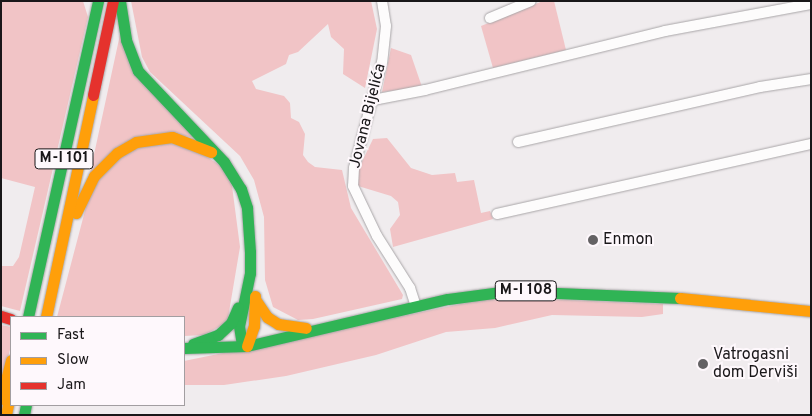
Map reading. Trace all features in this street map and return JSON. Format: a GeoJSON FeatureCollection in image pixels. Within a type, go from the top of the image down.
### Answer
{"type":"FeatureCollection","features":[{"type":"Feature","properties":{"kind":"main road","name":"M-I 101"},"geometry":{"type":"LineString","coordinates":[[28,316],[98,1]]}},
{"type":"Feature","properties":{"kind":"main road","name":"M-I 101"},"geometry":{"type":"LineString","coordinates":[[46,316],[113,1]]}},
{"type":"Feature","properties":{"kind":"main road"},"geometry":{"type":"LineString","coordinates":[[120,1],[126,40],[138,71],[217,155],[241,188],[247,208],[249,277],[255,299],[254,326],[244,346]]}},
{"type":"Feature","properties":{"kind":"main road"},"geometry":{"type":"LineString","coordinates":[[52,289],[74,218],[89,184],[117,153],[136,142],[162,136],[188,141],[217,155]]}},
{"type":"Feature","properties":{"kind":"main road"},"geometry":{"type":"LineString","coordinates":[[244,346],[240,317],[249,277]]}},
{"type":"Feature","properties":{"kind":"main road"},"geometry":{"type":"LineString","coordinates":[[185,347],[218,334],[231,323],[242,288],[249,277]]}},
{"type":"Feature","properties":{"kind":"main road","name":"M-I 108"},"geometry":{"type":"LineString","coordinates":[[185,347],[244,346],[416,306],[480,294],[538,291],[687,298],[811,311]]}},
{"type":"Feature","properties":{"kind":"main road"},"geometry":{"type":"LineString","coordinates":[[255,299],[267,316],[278,324],[298,328],[346,323]]}},
{"type":"Feature","properties":{"kind":"main road"},"geometry":{"type":"LineString","coordinates":[[1,399],[10,364]]}},
{"type":"Feature","properties":{"kind":"main road"},"geometry":{"type":"LineString","coordinates":[[6,415],[10,394]]}},
{"type":"Feature","properties":{"kind":"street","name":"Jovana Bijelića"},"geometry":{"type":"LineString","coordinates":[[382,1],[386,26],[373,100],[354,168],[353,186],[377,236],[410,288],[416,306]]}},
{"type":"Feature","properties":{"kind":"street"},"geometry":{"type":"LineString","coordinates":[[490,18],[531,1]]}},
{"type":"Feature","properties":{"kind":"street"},"geometry":{"type":"LineString","coordinates":[[373,100],[426,90],[665,31],[811,4]]}},
{"type":"Feature","properties":{"kind":"street"},"geometry":{"type":"LineString","coordinates":[[518,142],[760,87],[811,79]]}},
{"type":"Feature","properties":{"kind":"street"},"geometry":{"type":"LineString","coordinates":[[497,214],[811,144]]}},
{"type":"Feature","properties":{"kind":"shaded area"},"geometry":{"type":"Polygon","coordinates":[[[1,1],[83,1],[88,17],[20,311],[1,306],[1,266],[13,266],[19,257],[35,187],[1,178],[1,1]]]}},
{"type":"Feature","properties":{"kind":"shaded area"},"geometry":{"type":"Polygon","coordinates":[[[131,1],[371,1],[377,29],[365,88],[343,74],[344,49],[331,37],[328,24],[298,52],[289,55],[286,64],[252,81],[256,89],[284,96],[290,103],[291,118],[299,122],[305,134],[303,155],[308,162],[315,167],[342,170],[351,208],[403,295],[402,299],[313,319],[298,320],[273,307],[265,280],[264,217],[254,180],[240,156],[150,72],[142,57],[131,1]]]}},
{"type":"Feature","properties":{"kind":"shaded area"},"geometry":{"type":"Polygon","coordinates":[[[543,1],[554,1],[566,50],[493,68],[481,26],[543,1]]]}},
{"type":"Feature","properties":{"kind":"shaded area"},"geometry":{"type":"Polygon","coordinates":[[[121,30],[125,48],[199,138],[160,133],[90,173],[121,30]]]}},
{"type":"Feature","properties":{"kind":"shaded area"},"geometry":{"type":"Polygon","coordinates":[[[391,48],[411,55],[422,87],[382,92],[391,48]]]}},
{"type":"Feature","properties":{"kind":"shaded area"},"geometry":{"type":"Polygon","coordinates":[[[387,138],[411,168],[432,175],[455,173],[457,182],[474,180],[481,213],[490,211],[493,219],[393,247],[390,229],[400,215],[398,202],[391,196],[358,186],[356,174],[373,139],[387,138]]]}},
{"type":"Feature","properties":{"kind":"shaded area"},"geometry":{"type":"Polygon","coordinates":[[[170,143],[201,153],[221,166],[232,186],[240,247],[228,318],[224,324],[204,335],[185,336],[185,316],[57,316],[91,188],[127,152],[148,144],[170,143]]]}},
{"type":"Feature","properties":{"kind":"shaded area"},"geometry":{"type":"Polygon","coordinates":[[[495,297],[663,304],[663,314],[642,317],[552,315],[495,328],[446,332],[376,355],[286,376],[224,385],[185,385],[185,361],[495,297]]]}},
{"type":"Feature","properties":{"kind":"shaded area"},"geometry":{"type":"Polygon","coordinates":[[[1,325],[10,327],[10,350],[1,385],[1,325]]]}},
{"type":"Feature","properties":{"kind":"traffic: fast"},"geometry":{"type":"LineString","coordinates":[[28,316],[98,1]]}},
{"type":"Feature","properties":{"kind":"traffic: fast"},"geometry":{"type":"LineString","coordinates":[[120,1],[126,40],[138,71],[224,162],[241,189],[247,208],[250,252],[250,273],[239,326],[242,346]]}},
{"type":"Feature","properties":{"kind":"traffic: fast"},"geometry":{"type":"LineString","coordinates":[[185,348],[247,346],[448,299],[508,291],[680,298]]}},
{"type":"Feature","properties":{"kind":"traffic: fast"},"geometry":{"type":"LineString","coordinates":[[193,344],[218,335],[231,323],[238,307]]}},
{"type":"Feature","properties":{"kind":"traffic: fast"},"geometry":{"type":"LineString","coordinates":[[24,415],[26,406]]}},
{"type":"Feature","properties":{"kind":"traffic: slow"},"geometry":{"type":"LineString","coordinates":[[46,316],[93,95]]}},
{"type":"Feature","properties":{"kind":"traffic: slow"},"geometry":{"type":"LineString","coordinates":[[76,213],[94,176],[117,153],[136,142],[172,137],[211,152]]}},
{"type":"Feature","properties":{"kind":"traffic: slow"},"geometry":{"type":"LineString","coordinates":[[247,346],[254,326],[255,296]]}},
{"type":"Feature","properties":{"kind":"traffic: slow"},"geometry":{"type":"LineString","coordinates":[[680,298],[811,311]]}},
{"type":"Feature","properties":{"kind":"traffic: slow"},"geometry":{"type":"LineString","coordinates":[[255,299],[267,317],[278,324],[306,328]]}},
{"type":"Feature","properties":{"kind":"traffic: slow"},"geometry":{"type":"LineString","coordinates":[[1,399],[10,364]]}},
{"type":"Feature","properties":{"kind":"traffic: slow"},"geometry":{"type":"LineString","coordinates":[[6,415],[10,394]]}},
{"type":"Feature","properties":{"kind":"traffic: jam"},"geometry":{"type":"LineString","coordinates":[[93,95],[113,1]]}},
{"type":"Feature","properties":{"kind":"traffic: jam"},"geometry":{"type":"LineString","coordinates":[[1,316],[10,319]]}},
{"type":"Feature","properties":{"kind":"place","name":"Enmon"},"geometry":{"type":"Point","coordinates":[593,240]}},
{"type":"Feature","properties":{"kind":"place","name":"Vatrogasni dom Derviši"},"geometry":{"type":"Point","coordinates":[703,364]}}]}
